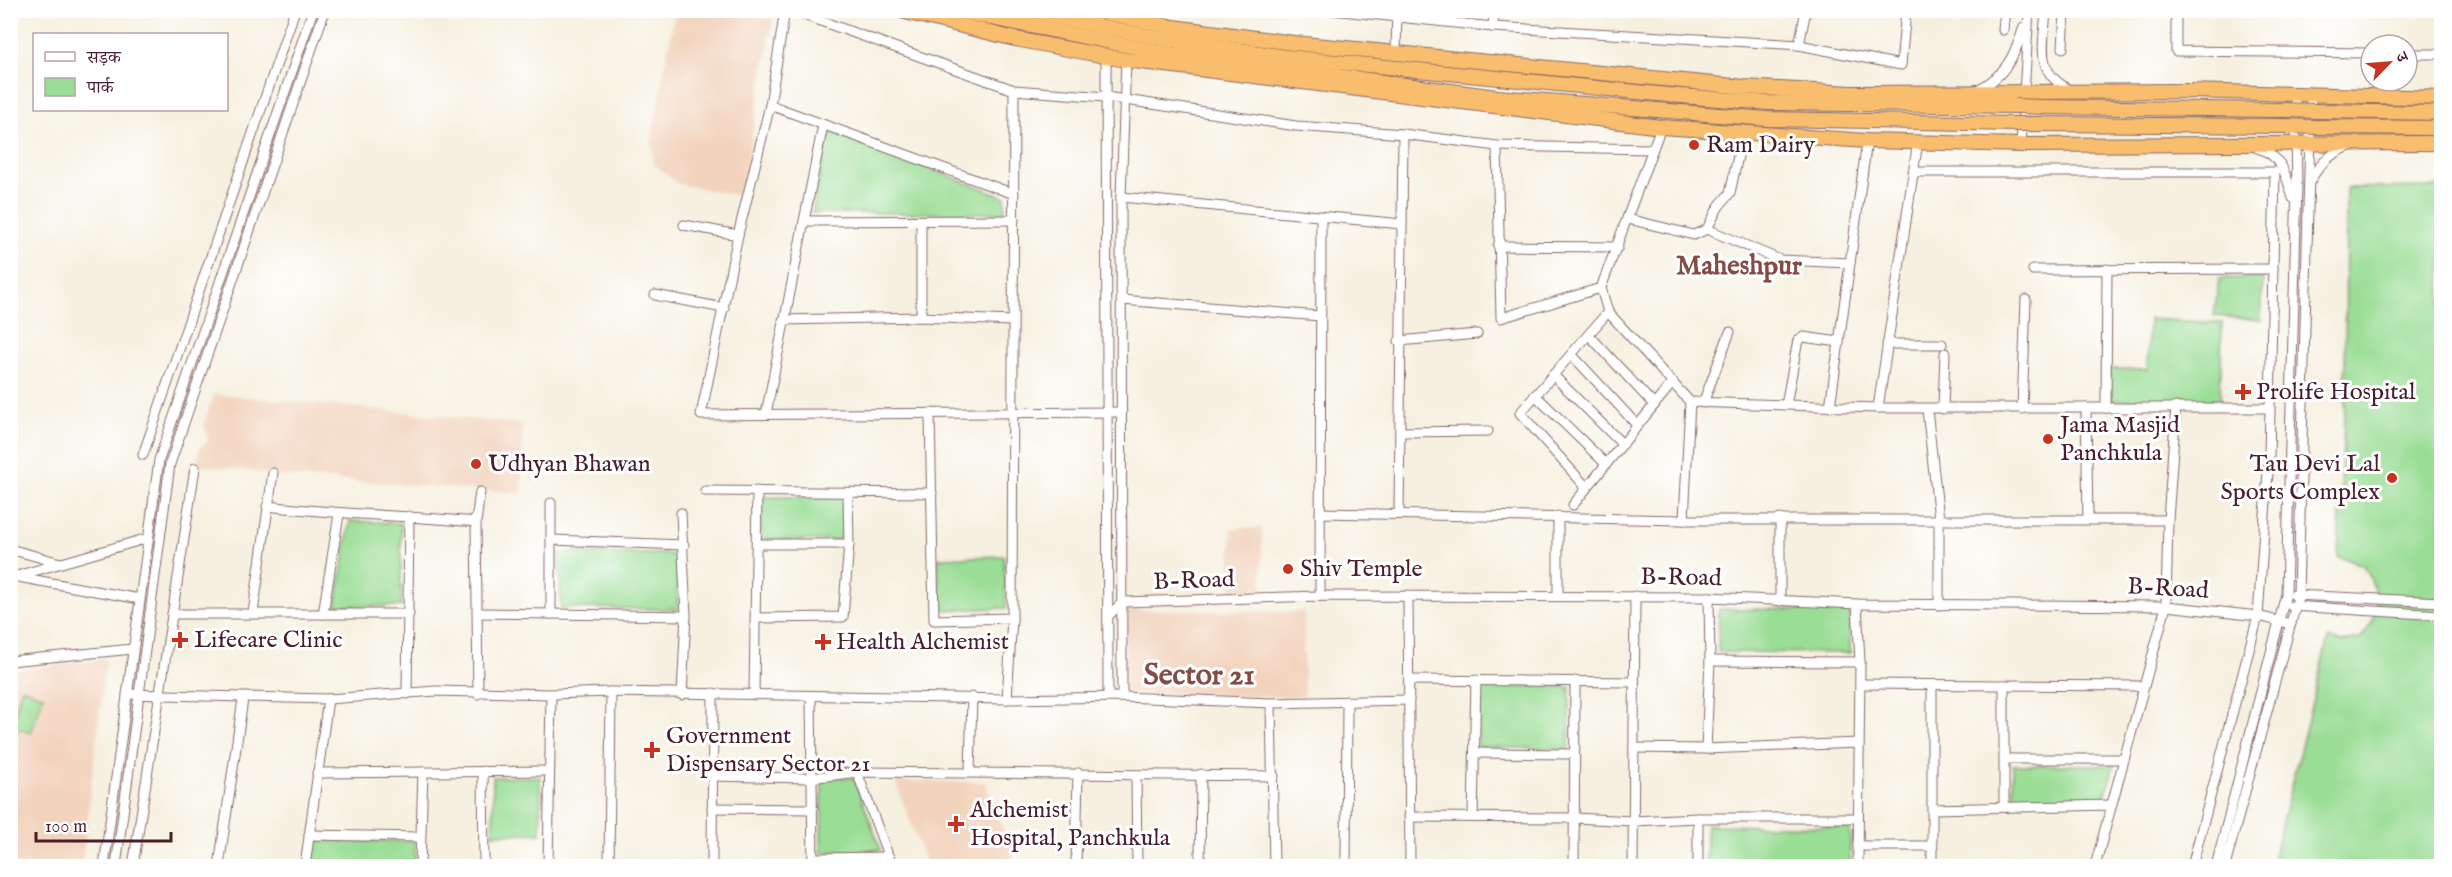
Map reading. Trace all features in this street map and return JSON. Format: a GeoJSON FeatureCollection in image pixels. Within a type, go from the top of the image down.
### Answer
{"type":"FeatureCollection","features":[{"type":"Feature","properties":{"kind":"highway"},"geometry":{"type":"LineString","coordinates":[[897,10],[1014,39],[1126,60],[1460,98],[1768,119],[2442,128]]}},
{"type":"Feature","properties":{"kind":"highway"},"geometry":{"type":"LineString","coordinates":[[952,10],[1169,54],[1661,127],[1867,141],[2021,145],[2242,146],[2442,143]]}},
{"type":"Feature","properties":{"kind":"highway"},"geometry":{"type":"LineString","coordinates":[[1020,10],[1164,39],[1287,57],[1769,103],[2442,113]]}},
{"type":"Feature","properties":{"kind":"highway"},"geometry":{"type":"LineString","coordinates":[[1092,10],[1173,27],[1461,60],[1744,87],[1851,93],[2070,90],[2442,98]]}},
{"type":"Feature","properties":{"kind":"highway"},"geometry":{"type":"LineString","coordinates":[[1460,75],[1461,60]]}},
{"type":"Feature","properties":{"kind":"street"},"geometry":{"type":"LineString","coordinates":[[143,455],[295,10]]}},
{"type":"Feature","properties":{"kind":"street"},"geometry":{"type":"LineString","coordinates":[[104,867],[159,460],[313,10]]}},
{"type":"Feature","properties":{"kind":"street"},"geometry":{"type":"LineString","coordinates":[[116,867],[170,464],[325,10]]}},
{"type":"Feature","properties":{"kind":"street"},"geometry":{"type":"LineString","coordinates":[[785,10],[770,105],[738,235],[701,415],[1122,412]]}},
{"type":"Feature","properties":{"kind":"street"},"geometry":{"type":"LineString","coordinates":[[790,10],[1014,90],[1124,99],[1296,126],[1403,134],[1497,146],[1653,149]]}},
{"type":"Feature","properties":{"kind":"street"},"geometry":{"type":"LineString","coordinates":[[1332,10],[1397,14],[1492,27],[1799,45],[1901,65],[1906,10]]}},
{"type":"Feature","properties":{"kind":"street"},"geometry":{"type":"LineString","coordinates":[[1492,27],[1494,10]]}},
{"type":"Feature","properties":{"kind":"street"},"geometry":{"type":"LineString","coordinates":[[1799,45],[1806,10]]}},
{"type":"Feature","properties":{"kind":"street"},"geometry":{"type":"LineString","coordinates":[[2003,30],[2005,10]]}},
{"type":"Feature","properties":{"kind":"street"},"geometry":{"type":"LineString","coordinates":[[2046,10],[2043,63],[2053,80],[2070,90]]}},
{"type":"Feature","properties":{"kind":"street"},"geometry":{"type":"LineString","coordinates":[[2063,48],[2066,10]]}},
{"type":"Feature","properties":{"kind":"street"},"geometry":{"type":"LineString","coordinates":[[2176,10],[2176,51],[2359,53]]}},
{"type":"Feature","properties":{"kind":"street"},"geometry":{"type":"LineString","coordinates":[[2021,145],[2029,13]]}},
{"type":"Feature","properties":{"kind":"street"},"geometry":{"type":"LineString","coordinates":[[1975,92],[1997,79],[2007,67],[2029,13]]}},
{"type":"Feature","properties":{"kind":"street"},"geometry":{"type":"LineString","coordinates":[[1396,52],[1397,14]]}},
{"type":"Feature","properties":{"kind":"street"},"geometry":{"type":"LineString","coordinates":[[2419,54],[2442,54]]}},
{"type":"Feature","properties":{"kind":"street"},"geometry":{"type":"LineString","coordinates":[[1106,56],[1108,696]]}},
{"type":"Feature","properties":{"kind":"street"},"geometry":{"type":"LineString","coordinates":[[1122,697],[1121,195],[1126,60]]}},
{"type":"Feature","properties":{"kind":"street"},"geometry":{"type":"LineString","coordinates":[[1007,699],[1012,618],[1011,321],[1014,90]]}},
{"type":"Feature","properties":{"kind":"street"},"geometry":{"type":"LineString","coordinates":[[2225,867],[2298,595],[2308,184],[2295,94]]}},
{"type":"Feature","properties":{"kind":"street"},"geometry":{"type":"LineString","coordinates":[[2216,867],[2286,594],[2296,209],[2311,94]]}},
{"type":"Feature","properties":{"kind":"street"},"geometry":{"type":"LineString","coordinates":[[770,105],[1014,194]]}},
{"type":"Feature","properties":{"kind":"street"},"geometry":{"type":"LineString","coordinates":[[766,414],[823,124]]}},
{"type":"Feature","properties":{"kind":"street"},"geometry":{"type":"LineString","coordinates":[[1661,127],[1618,248],[1601,288],[1608,312],[1690,402],[1943,409],[2269,408]]}},
{"type":"Feature","properties":{"kind":"street"},"geometry":{"type":"LineString","coordinates":[[1628,219],[1694,235],[1707,229],[1719,206],[1730,193],[1743,133]]}},
{"type":"Feature","properties":{"kind":"street"},"geometry":{"type":"LineString","coordinates":[[1399,513],[1399,341],[1403,134]]}},
{"type":"Feature","properties":{"kind":"street"},"geometry":{"type":"LineString","coordinates":[[1830,407],[1867,141]]}},
{"type":"Feature","properties":{"kind":"street"},"geometry":{"type":"LineString","coordinates":[[1878,408],[1918,141]]}},
{"type":"Feature","properties":{"kind":"street"},"geometry":{"type":"LineString","coordinates":[[2308,184],[2319,166],[2335,152],[2355,144]]}},
{"type":"Feature","properties":{"kind":"street"},"geometry":{"type":"LineString","coordinates":[[1497,146],[1501,318],[1601,288]]}},
{"type":"Feature","properties":{"kind":"street"},"geometry":{"type":"LineString","coordinates":[[2242,146],[2266,150],[2277,158],[2285,171],[2296,209]]}},
{"type":"Feature","properties":{"kind":"street"},"geometry":{"type":"LineString","coordinates":[[1912,172],[2275,172],[2269,457],[2258,615],[2192,867]]}},
{"type":"Feature","properties":{"kind":"street"},"geometry":{"type":"LineString","coordinates":[[1107,192],[1321,218],[1402,224]]}},
{"type":"Feature","properties":{"kind":"street"},"geometry":{"type":"LineString","coordinates":[[1320,596],[1321,218]]}},
{"type":"Feature","properties":{"kind":"street"},"geometry":{"type":"LineString","coordinates":[[804,221],[1014,220]]}},
{"type":"Feature","properties":{"kind":"street"},"geometry":{"type":"LineString","coordinates":[[921,221],[921,317]]}},
{"type":"Feature","properties":{"kind":"street"},"geometry":{"type":"LineString","coordinates":[[684,225],[738,235]]}},
{"type":"Feature","properties":{"kind":"street"},"geometry":{"type":"LineString","coordinates":[[1707,229],[1780,260],[1850,263]]}},
{"type":"Feature","properties":{"kind":"street"},"geometry":{"type":"LineString","coordinates":[[1498,246],[1618,248]]}},
{"type":"Feature","properties":{"kind":"street"},"geometry":{"type":"LineString","coordinates":[[2106,408],[2107,269]]}},
{"type":"Feature","properties":{"kind":"street"},"geometry":{"type":"LineString","coordinates":[[2033,270],[2273,269]]}},
{"type":"Feature","properties":{"kind":"street"},"geometry":{"type":"LineString","coordinates":[[655,295],[724,308]]}},
{"type":"Feature","properties":{"kind":"street"},"geometry":{"type":"LineString","coordinates":[[1122,300],[1320,316]]}},
{"type":"Feature","properties":{"kind":"street"},"geometry":{"type":"LineString","coordinates":[[2022,409],[2026,300]]}},
{"type":"Feature","properties":{"kind":"street"},"geometry":{"type":"LineString","coordinates":[[1587,488],[1520,413],[1608,312]]}},
{"type":"Feature","properties":{"kind":"street"},"geometry":{"type":"LineString","coordinates":[[783,320],[921,317],[1011,321]]}},
{"type":"Feature","properties":{"kind":"street"},"geometry":{"type":"LineString","coordinates":[[1703,403],[1730,332]]}},
{"type":"Feature","properties":{"kind":"street"},"geometry":{"type":"LineString","coordinates":[[1399,341],[1477,334]]}},
{"type":"Feature","properties":{"kind":"street"},"geometry":{"type":"LineString","coordinates":[[1589,335],[1654,405]]}},
{"type":"Feature","properties":{"kind":"street"},"geometry":{"type":"LineString","coordinates":[[1785,405],[1798,340],[1803,337],[1839,342]]}},
{"type":"Feature","properties":{"kind":"street"},"geometry":{"type":"LineString","coordinates":[[1887,344],[1943,348],[1943,409]]}},
{"type":"Feature","properties":{"kind":"street"},"geometry":{"type":"LineString","coordinates":[[1572,355],[1637,426]]}},
{"type":"Feature","properties":{"kind":"street"},"geometry":{"type":"LineString","coordinates":[[1553,375],[1622,444]]}},
{"type":"Feature","properties":{"kind":"street"},"geometry":{"type":"LineString","coordinates":[[1573,505],[1672,382]]}},
{"type":"Feature","properties":{"kind":"street"},"geometry":{"type":"LineString","coordinates":[[1535,395],[1606,464]]}},
{"type":"Feature","properties":{"kind":"street"},"geometry":{"type":"LineString","coordinates":[[1684,520],[1690,402]]}},
{"type":"Feature","properties":{"kind":"street"},"geometry":{"type":"LineString","coordinates":[[2095,867],[2166,606],[2168,520],[2176,407]]}},
{"type":"Feature","properties":{"kind":"street"},"geometry":{"type":"LineString","coordinates":[[1927,408],[1938,519],[1939,605]]}},
{"type":"Feature","properties":{"kind":"street"},"geometry":{"type":"LineString","coordinates":[[2086,408],[2088,518]]}},
{"type":"Feature","properties":{"kind":"street"},"geometry":{"type":"LineString","coordinates":[[930,413],[934,620],[1012,618]]}},
{"type":"Feature","properties":{"kind":"street"},"geometry":{"type":"LineString","coordinates":[[1400,432],[1488,431]]}},
{"type":"Feature","properties":{"kind":"street"},"geometry":{"type":"LineString","coordinates":[[133,867],[195,468]]}},
{"type":"Feature","properties":{"kind":"street"},"geometry":{"type":"LineString","coordinates":[[254,613],[273,473]]}},
{"type":"Feature","properties":{"kind":"street"},"geometry":{"type":"LineString","coordinates":[[705,491],[932,493]]}},
{"type":"Feature","properties":{"kind":"street"},"geometry":{"type":"LineString","coordinates":[[754,695],[757,618],[757,491]]}},
{"type":"Feature","properties":{"kind":"street"},"geometry":{"type":"LineString","coordinates":[[478,694],[479,613],[476,522],[480,492]]}},
{"type":"Feature","properties":{"kind":"street"},"geometry":{"type":"LineString","coordinates":[[757,618],[843,617],[849,544],[848,493]]}},
{"type":"Feature","properties":{"kind":"street"},"geometry":{"type":"LineString","coordinates":[[551,503],[551,614]]}},
{"type":"Feature","properties":{"kind":"street"},"geometry":{"type":"LineString","coordinates":[[267,506],[339,514],[409,516],[476,522]]}},
{"type":"Feature","properties":{"kind":"street"},"geometry":{"type":"LineString","coordinates":[[681,513],[686,616],[682,694]]}},
{"type":"Feature","properties":{"kind":"street"},"geometry":{"type":"LineString","coordinates":[[1320,513],[1684,520],[2088,518],[2168,520]]}},
{"type":"Feature","properties":{"kind":"street"},"geometry":{"type":"LineString","coordinates":[[323,614],[339,514]]}},
{"type":"Feature","properties":{"kind":"street"},"geometry":{"type":"LineString","coordinates":[[407,694],[409,516]]}},
{"type":"Feature","properties":{"kind":"street"},"geometry":{"type":"LineString","coordinates":[[1558,516],[1558,596]]}},
{"type":"Feature","properties":{"kind":"street"},"geometry":{"type":"LineString","coordinates":[[1780,519],[1780,601]]}},
{"type":"Feature","properties":{"kind":"street"},"geometry":{"type":"LineString","coordinates":[[13,578],[148,538]]}},
{"type":"Feature","properties":{"kind":"street"},"geometry":{"type":"LineString","coordinates":[[551,540],[684,544]]}},
{"type":"Feature","properties":{"kind":"street"},"geometry":{"type":"LineString","coordinates":[[757,544],[849,544]]}},
{"type":"Feature","properties":{"kind":"street"},"geometry":{"type":"LineString","coordinates":[[10,549],[60,563]]}},
{"type":"Feature","properties":{"kind":"street"},"geometry":{"type":"LineString","coordinates":[[13,578],[140,599]]}},
{"type":"Feature","properties":{"kind":"street"},"geometry":{"type":"LineString","coordinates":[[2286,594],[2442,602]]}},
{"type":"Feature","properties":{"kind":"street"},"geometry":{"type":"LineString","coordinates":[[1408,595],[1410,867]]}},
{"type":"Feature","properties":{"kind":"street","name":"B-Road"},"geometry":{"type":"LineString","coordinates":[[1108,616],[1123,602],[1320,596],[1635,596],[1857,604],[2166,606],[2258,615],[2291,624]]}},
{"type":"Feature","properties":{"kind":"street"},"geometry":{"type":"LineString","coordinates":[[1633,867],[1635,596]]}},
{"type":"Feature","properties":{"kind":"street"},"geometry":{"type":"LineString","coordinates":[[1706,749],[1710,661],[1709,597]]}},
{"type":"Feature","properties":{"kind":"street"},"geometry":{"type":"LineString","coordinates":[[2425,614],[2427,601]]}},
{"type":"Feature","properties":{"kind":"street"},"geometry":{"type":"LineString","coordinates":[[1857,604],[1860,662],[1858,867]]}},
{"type":"Feature","properties":{"kind":"street"},"geometry":{"type":"LineString","coordinates":[[2283,606],[2442,615]]}},
{"type":"Feature","properties":{"kind":"street"},"geometry":{"type":"LineString","coordinates":[[479,613],[686,616]]}},
{"type":"Feature","properties":{"kind":"street"},"geometry":{"type":"LineString","coordinates":[[172,614],[409,614]]}},
{"type":"Feature","properties":{"kind":"street"},"geometry":{"type":"LineString","coordinates":[[10,661],[133,649]]}},
{"type":"Feature","properties":{"kind":"street"},"geometry":{"type":"LineString","coordinates":[[1710,661],[1860,662]]}},
{"type":"Feature","properties":{"kind":"street"},"geometry":{"type":"LineString","coordinates":[[1409,680],[1634,682]]}},
{"type":"Feature","properties":{"kind":"street"},"geometry":{"type":"LineString","coordinates":[[1473,817],[1476,680]]}},
{"type":"Feature","properties":{"kind":"street"},"geometry":{"type":"LineString","coordinates":[[1574,867],[1575,681]]}},
{"type":"Feature","properties":{"kind":"street"},"geometry":{"type":"LineString","coordinates":[[1860,684],[2144,686]]}},
{"type":"Feature","properties":{"kind":"street"},"geometry":{"type":"LineString","coordinates":[[1932,685],[1932,867]]}},
{"type":"Feature","properties":{"kind":"street"},"geometry":{"type":"LineString","coordinates":[[2004,685],[2004,807]]}},
{"type":"Feature","properties":{"kind":"street"},"geometry":{"type":"LineString","coordinates":[[127,694],[243,699],[327,699],[436,691],[478,694],[611,692],[1007,699],[1108,696],[1271,703],[1409,699]]}},
{"type":"Feature","properties":{"kind":"street"},"geometry":{"type":"LineString","coordinates":[[609,867],[611,692]]}},
{"type":"Feature","properties":{"kind":"street"},"geometry":{"type":"LineString","coordinates":[[712,867],[713,693]]}},
{"type":"Feature","properties":{"kind":"street"},"geometry":{"type":"LineString","coordinates":[[548,867],[551,694]]}},
{"type":"Feature","properties":{"kind":"street"},"geometry":{"type":"LineString","coordinates":[[811,696],[813,862],[890,862],[857,772]]}},
{"type":"Feature","properties":{"kind":"street"},"geometry":{"type":"LineString","coordinates":[[970,772],[972,697]]}},
{"type":"Feature","properties":{"kind":"street"},"geometry":{"type":"LineString","coordinates":[[219,867],[243,699]]}},
{"type":"Feature","properties":{"kind":"street"},"geometry":{"type":"LineString","coordinates":[[305,867],[327,699]]}},
{"type":"Feature","properties":{"kind":"street"},"geometry":{"type":"LineString","coordinates":[[1346,867],[1347,701]]}},
{"type":"Feature","properties":{"kind":"street"},"geometry":{"type":"LineString","coordinates":[[1271,703],[1274,867]]}},
{"type":"Feature","properties":{"kind":"street"},"geometry":{"type":"LineString","coordinates":[[1634,748],[1706,749],[1859,743]]}},
{"type":"Feature","properties":{"kind":"street"},"geometry":{"type":"LineString","coordinates":[[1475,753],[1574,754]]}},
{"type":"Feature","properties":{"kind":"street"},"geometry":{"type":"LineString","coordinates":[[2004,759],[2124,759]]}},
{"type":"Feature","properties":{"kind":"street"},"geometry":{"type":"LineString","coordinates":[[483,771],[484,867]]}},
{"type":"Feature","properties":{"kind":"street"},"geometry":{"type":"LineString","coordinates":[[317,773],[549,771]]}},
{"type":"Feature","properties":{"kind":"street"},"geometry":{"type":"LineString","coordinates":[[420,867],[423,772]]}},
{"type":"Feature","properties":{"kind":"street"},"geometry":{"type":"LineString","coordinates":[[711,776],[811,778],[857,772],[1274,776]]}},
{"type":"Feature","properties":{"kind":"street"},"geometry":{"type":"LineString","coordinates":[[1076,867],[1078,773]]}},
{"type":"Feature","properties":{"kind":"street"},"geometry":{"type":"LineString","coordinates":[[1200,867],[1201,774]]}},
{"type":"Feature","properties":{"kind":"street"},"geometry":{"type":"LineString","coordinates":[[1136,775],[1137,867]]}},
{"type":"Feature","properties":{"kind":"street"},"geometry":{"type":"LineString","coordinates":[[1933,809],[2111,805]]}},
{"type":"Feature","properties":{"kind":"street"},"geometry":{"type":"LineString","coordinates":[[712,808],[812,809]]}},
{"type":"Feature","properties":{"kind":"street"},"geometry":{"type":"LineString","coordinates":[[1409,817],[1574,818],[1633,821],[1698,818],[1858,818]]}},
{"type":"Feature","properties":{"kind":"street"},"geometry":{"type":"LineString","coordinates":[[1698,818],[1698,867]]}},
{"type":"Feature","properties":{"kind":"street"},"geometry":{"type":"LineString","coordinates":[[309,835],[420,837]]}},
{"type":"Feature","properties":{"kind":"street"},"geometry":{"type":"LineString","coordinates":[[1858,846],[1933,846]]}},
{"type":"Feature","properties":{"kind":"shaded area"},"geometry":{"type":"Polygon","coordinates":[[[675,11],[727,11],[773,19],[741,196],[678,184],[654,164],[651,143],[675,11]]]}},
{"type":"Feature","properties":{"kind":"shaded area"},"geometry":{"type":"Polygon","coordinates":[[[214,394],[522,424],[522,493],[284,476],[197,464],[199,449],[208,441],[204,423],[214,394]]]}},
{"type":"Feature","properties":{"kind":"shaded area"},"geometry":{"type":"Polygon","coordinates":[[[1231,528],[1262,528],[1262,591],[1231,591],[1231,528]]]}},
{"type":"Feature","properties":{"kind":"shaded area"},"geometry":{"type":"Polygon","coordinates":[[[1131,610],[1304,612],[1304,697],[1125,694],[1125,616],[1131,610]]]}},
{"type":"Feature","properties":{"kind":"shaded area"},"geometry":{"type":"Polygon","coordinates":[[[106,659],[82,866],[11,866],[10,671],[106,659]]]}},
{"type":"Feature","properties":{"kind":"shaded area","name":"Alchemist Hospital, Panchkula"},"geometry":{"type":"Polygon","coordinates":[[[895,781],[985,782],[1017,866],[927,866],[895,781]]]}},
{"type":"Feature","properties":{"kind":"green space"},"geometry":{"type":"Polygon","coordinates":[[[829,131],[1005,197],[1005,213],[812,213],[829,131]]]}},
{"type":"Feature","properties":{"kind":"green space","name":"Tau Devi Lal Sports Complex"},"geometry":{"type":"Polygon","coordinates":[[[2441,187],[2441,866],[2271,866],[2328,639],[2340,642],[2360,639],[2372,621],[2376,604],[2373,585],[2364,565],[2338,557],[2345,400],[2346,188],[2441,187]]]}},
{"type":"Feature","properties":{"kind":"green space"},"geometry":{"type":"Polygon","coordinates":[[[2219,278],[2263,278],[2261,320],[2214,316],[2219,278]]]}},
{"type":"Feature","properties":{"kind":"green space"},"geometry":{"type":"Polygon","coordinates":[[[2149,319],[2222,323],[2220,401],[2111,400],[2110,369],[2147,370],[2149,319]]]}},
{"type":"Feature","properties":{"kind":"green space"},"geometry":{"type":"Polygon","coordinates":[[[761,497],[843,497],[843,540],[761,540],[761,497]]]}},
{"type":"Feature","properties":{"kind":"green space"},"geometry":{"type":"Polygon","coordinates":[[[350,521],[401,523],[401,606],[336,606],[350,521]]]}},
{"type":"Feature","properties":{"kind":"green space"},"geometry":{"type":"Polygon","coordinates":[[[559,553],[676,554],[678,609],[561,608],[559,553]]]}},
{"type":"Feature","properties":{"kind":"green space"},"geometry":{"type":"Polygon","coordinates":[[[1004,556],[1006,608],[940,610],[938,558],[1004,556]]]}},
{"type":"Feature","properties":{"kind":"green space"},"geometry":{"type":"Polygon","coordinates":[[[1719,609],[1850,610],[1850,653],[1718,652],[1719,609]]]}},
{"type":"Feature","properties":{"kind":"green space"},"geometry":{"type":"Polygon","coordinates":[[[1479,685],[1570,687],[1569,749],[1478,747],[1479,685]]]}},
{"type":"Feature","properties":{"kind":"green space"},"geometry":{"type":"Polygon","coordinates":[[[22,688],[43,696],[31,733],[11,727],[22,688]]]}},
{"type":"Feature","properties":{"kind":"green space"},"geometry":{"type":"Polygon","coordinates":[[[2013,765],[2114,765],[2105,797],[2013,800],[2013,765]]]}},
{"type":"Feature","properties":{"kind":"green space"},"geometry":{"type":"Polygon","coordinates":[[[493,777],[540,777],[541,833],[493,834],[493,777]]]}},
{"type":"Feature","properties":{"kind":"green space"},"geometry":{"type":"Polygon","coordinates":[[[822,778],[854,778],[881,850],[821,852],[822,778]]]}},
{"type":"Feature","properties":{"kind":"green space"},"geometry":{"type":"Polygon","coordinates":[[[1706,825],[1850,827],[1850,866],[1706,866],[1706,825]]]}},
{"type":"Feature","properties":{"kind":"green space"},"geometry":{"type":"Polygon","coordinates":[[[313,841],[415,841],[415,866],[311,866],[313,841]]]}},
{"type":"Feature","properties":{"kind":"place","name":"Ram Dairy"},"geometry":{"type":"Point","coordinates":[1694,145]}},
{"type":"Feature","properties":{"kind":"place","name":"Prolife Hospital"},"geometry":{"type":"Point","coordinates":[2243,392]}},
{"type":"Feature","properties":{"kind":"place","name":"Jama Masjid Panchkula"},"geometry":{"type":"Point","coordinates":[2048,439]}},
{"type":"Feature","properties":{"kind":"place","name":"Udhyan Bhawan"},"geometry":{"type":"Point","coordinates":[476,464]}},
{"type":"Feature","properties":{"kind":"place","name":"Tau Devi Lal Sports Complex"},"geometry":{"type":"Point","coordinates":[2392,478]}},
{"type":"Feature","properties":{"kind":"place","name":"Shiv Temple"},"geometry":{"type":"Point","coordinates":[1288,569]}},
{"type":"Feature","properties":{"kind":"place","name":"Lifecare Clinic"},"geometry":{"type":"Point","coordinates":[180,640]}},
{"type":"Feature","properties":{"kind":"place","name":"Health Alchemist"},"geometry":{"type":"Point","coordinates":[823,642]}},
{"type":"Feature","properties":{"kind":"place","name":"Government Dispensary Sector 21"},"geometry":{"type":"Point","coordinates":[652,750]}},
{"type":"Feature","properties":{"kind":"place","name":"Alchemist Hospital, Panchkula"},"geometry":{"type":"Point","coordinates":[956,824]}},
{"type":"Feature","properties":{"kind":"district","name":"Maheshpur"},"geometry":{"type":"Point","coordinates":[1739,267]}},
{"type":"Feature","properties":{"kind":"district","name":"Sector 21"},"geometry":{"type":"Point","coordinates":[1199,676]}}]}
